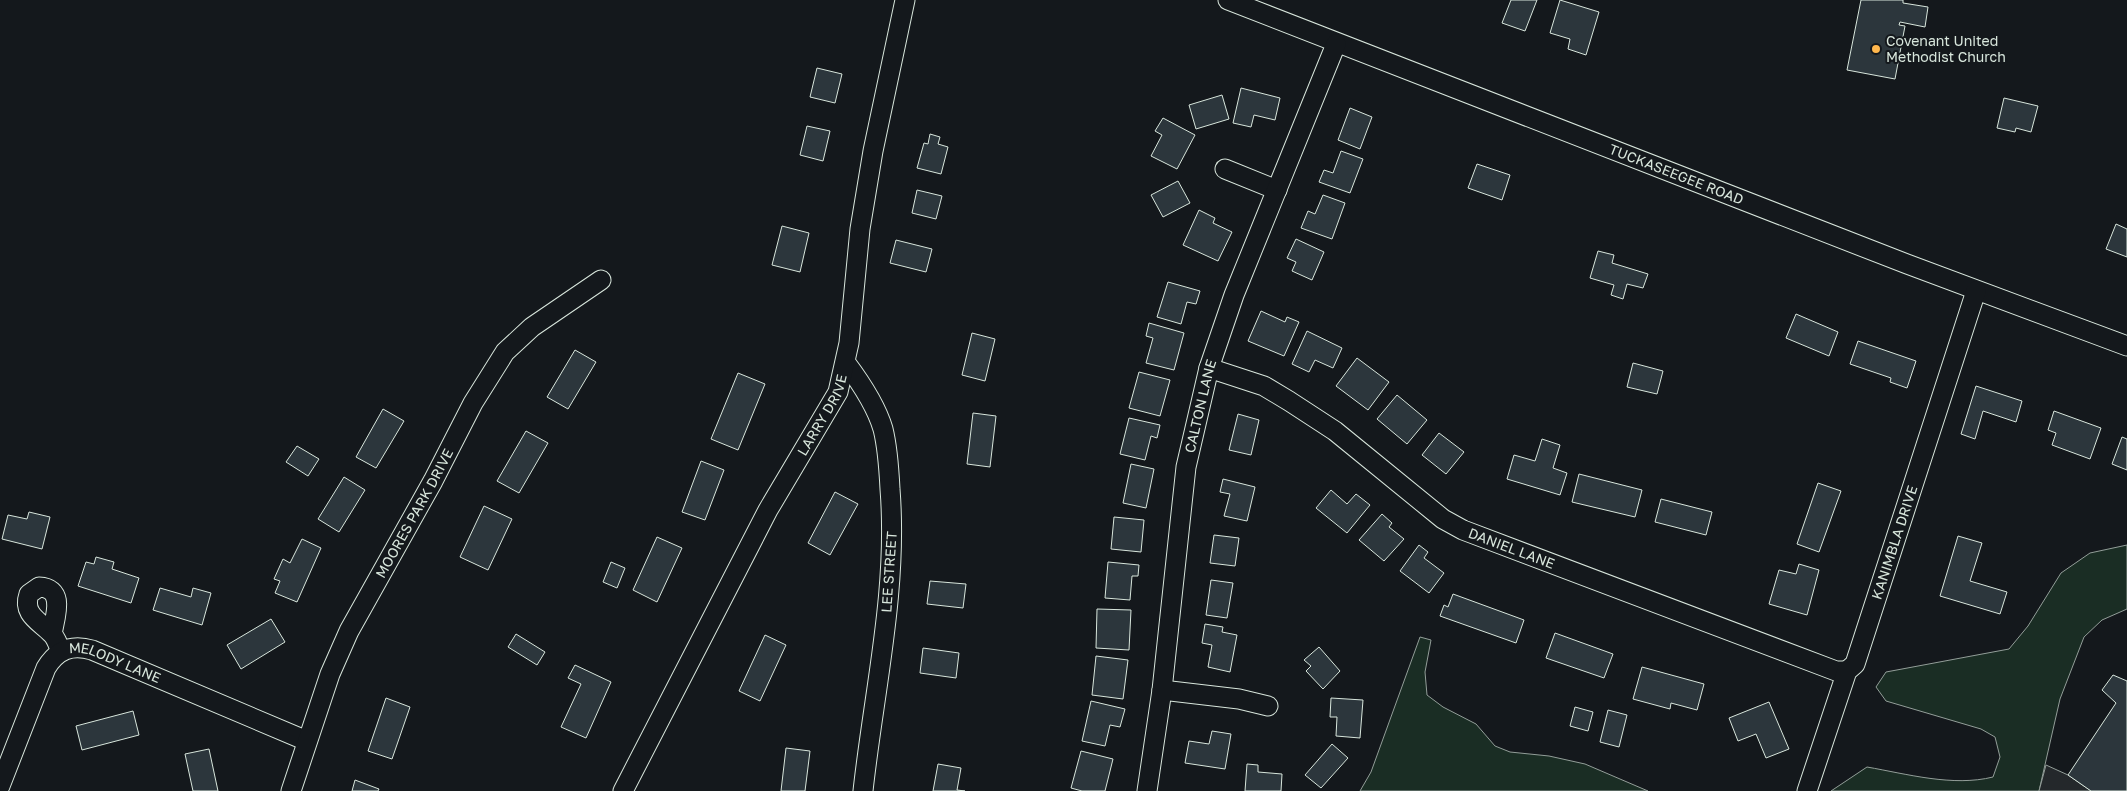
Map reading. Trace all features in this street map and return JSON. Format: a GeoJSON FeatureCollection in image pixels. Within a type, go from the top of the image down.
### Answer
{"type":"FeatureCollection","features":[{"type":"Feature","properties":{"kind":"street","name":"LARRY DRIVE"},"geometry":{"type":"LineString","coordinates":[[623,791],[759,527],[838,392],[846,363],[855,296],[860,229],[873,151],[905,0]]}},
{"type":"Feature","properties":{"kind":"street","name":"TUCKASEEGEE ROAD"},"geometry":{"type":"LineString","coordinates":[[1228,0],[1336,44],[1976,290],[2127,346]]}},
{"type":"Feature","properties":{"kind":"street","name":"CALTON LANE"},"geometry":{"type":"LineString","coordinates":[[1147,791],[1162,690],[1186,467],[1209,368],[1234,295],[1336,44]]}},
{"type":"Feature","properties":{"kind":"street"},"geometry":{"type":"LineString","coordinates":[[1225,169],[1277,190]]}},
{"type":"Feature","properties":{"kind":"street","name":"MOORES PARK DRIVE"},"geometry":{"type":"LineString","coordinates":[[291,791],[330,674],[349,631],[492,371],[505,352],[532,327],[601,280]]}},
{"type":"Feature","properties":{"kind":"street","name":"KANIMBLA DRIVE"},"geometry":{"type":"LineString","coordinates":[[1807,791],[1847,671],[1855,664],[1859,655],[1976,290]]}},
{"type":"Feature","properties":{"kind":"street","name":"LEE STREET"},"geometry":{"type":"LineString","coordinates":[[846,363],[863,386],[882,428],[887,450],[893,516],[892,582],[863,791]]}},
{"type":"Feature","properties":{"kind":"street","name":"DANIEL LANE"},"geometry":{"type":"LineString","coordinates":[[1209,368],[1264,386],[1289,401],[1335,431],[1443,519],[1463,530],[1836,671],[1847,671]]}},
{"type":"Feature","properties":{"kind":"street","name":"MELODY LANE"},"geometry":{"type":"LineString","coordinates":[[0,786],[46,668],[53,657],[57,642],[70,648],[92,650],[307,741]]}},
{"type":"Feature","properties":{"kind":"street"},"geometry":{"type":"LineString","coordinates":[[1162,690],[1239,699],[1268,706]]}},
{"type":"Feature","properties":{"kind":"green space"},"geometry":{"type":"Polygon","coordinates":[[[2127,545],[2127,609],[2102,620],[2084,637],[2060,699],[2039,791],[1831,791],[1867,767],[1946,780],[1978,780],[1993,777],[2000,757],[1995,737],[1981,729],[1886,701],[1876,687],[1886,672],[2009,649],[2028,626],[2061,573],[2090,553],[2127,545]]]}},
{"type":"Feature","properties":{"kind":"green space"},"geometry":{"type":"Polygon","coordinates":[[[1420,637],[1431,640],[1425,672],[1427,695],[1443,707],[1476,724],[1495,746],[1510,752],[1549,756],[1585,764],[1648,791],[1360,791],[1371,772],[1420,637]]]}},
{"type":"Feature","properties":{"kind":"shaded area"},"geometry":{"type":"Polygon","coordinates":[[[2046,765],[2068,775],[2091,791],[2039,791],[2046,765]]]}},
{"type":"Feature","properties":{"kind":"building"},"geometry":{"type":"Polygon","coordinates":[[[1511,0],[1537,0],[1525,31],[1502,23],[1511,0]]]}},
{"type":"Feature","properties":{"kind":"building"},"geometry":{"type":"Polygon","coordinates":[[[1560,0],[1599,12],[1586,55],[1568,49],[1570,39],[1550,33],[1560,0]]]}},
{"type":"Feature","properties":{"kind":"building","name":"Covenant United Methodist Church"},"geometry":{"type":"Polygon","coordinates":[[[1861,0],[1903,0],[1903,3],[1928,7],[1925,27],[1900,22],[1899,25],[1905,26],[1895,79],[1847,70],[1861,0]]]}},
{"type":"Feature","properties":{"kind":"building"},"geometry":{"type":"Polygon","coordinates":[[[817,68],[842,74],[835,103],[810,97],[817,68]]]}},
{"type":"Feature","properties":{"kind":"building"},"geometry":{"type":"Polygon","coordinates":[[[1241,88],[1280,98],[1275,120],[1254,115],[1251,127],[1233,123],[1241,88]]]}},
{"type":"Feature","properties":{"kind":"building"},"geometry":{"type":"Polygon","coordinates":[[[1222,95],[1229,119],[1196,129],[1189,105],[1222,95]]]}},
{"type":"Feature","properties":{"kind":"building"},"geometry":{"type":"Polygon","coordinates":[[[2004,98],[2038,106],[2031,132],[2016,128],[2015,132],[1997,128],[2004,98]]]}},
{"type":"Feature","properties":{"kind":"building"},"geometry":{"type":"Polygon","coordinates":[[[1350,108],[1372,117],[1360,149],[1338,140],[1350,108]]]}},
{"type":"Feature","properties":{"kind":"building"},"geometry":{"type":"Polygon","coordinates":[[[1163,118],[1195,135],[1177,169],[1151,156],[1162,135],[1155,131],[1163,118]]]}},
{"type":"Feature","properties":{"kind":"building"},"geometry":{"type":"Polygon","coordinates":[[[807,126],[830,131],[823,161],[800,155],[807,126]]]}},
{"type":"Feature","properties":{"kind":"building"},"geometry":{"type":"Polygon","coordinates":[[[930,134],[940,137],[938,144],[948,147],[941,174],[917,168],[924,143],[928,144],[930,134]]]}},
{"type":"Feature","properties":{"kind":"building"},"geometry":{"type":"Polygon","coordinates":[[[1341,151],[1363,159],[1350,193],[1319,182],[1324,170],[1333,173],[1341,151]]]}},
{"type":"Feature","properties":{"kind":"building"},"geometry":{"type":"Polygon","coordinates":[[[1477,164],[1510,175],[1502,200],[1468,188],[1477,164]]]}},
{"type":"Feature","properties":{"kind":"building"},"geometry":{"type":"Polygon","coordinates":[[[1178,181],[1190,203],[1163,217],[1151,195],[1178,181]]]}},
{"type":"Feature","properties":{"kind":"building"},"geometry":{"type":"Polygon","coordinates":[[[917,190],[942,196],[936,219],[912,213],[917,190]]]}},
{"type":"Feature","properties":{"kind":"building"},"geometry":{"type":"Polygon","coordinates":[[[1323,195],[1345,203],[1332,239],[1301,228],[1308,211],[1315,214],[1323,195]]]}},
{"type":"Feature","properties":{"kind":"building"},"geometry":{"type":"Polygon","coordinates":[[[1199,210],[1215,218],[1213,223],[1232,232],[1218,261],[1183,245],[1199,210]]]}},
{"type":"Feature","properties":{"kind":"building"},"geometry":{"type":"Polygon","coordinates":[[[2116,224],[2127,229],[2127,257],[2106,249],[2116,224]]]}},
{"type":"Feature","properties":{"kind":"building"},"geometry":{"type":"Polygon","coordinates":[[[782,226],[809,233],[800,272],[772,265],[782,226]]]}},
{"type":"Feature","properties":{"kind":"building"},"geometry":{"type":"Polygon","coordinates":[[[1296,239],[1324,252],[1312,280],[1292,271],[1296,262],[1287,258],[1296,239]]]}},
{"type":"Feature","properties":{"kind":"building"},"geometry":{"type":"Polygon","coordinates":[[[896,240],[932,249],[926,272],[890,263],[896,240]]]}},
{"type":"Feature","properties":{"kind":"building"},"geometry":{"type":"Polygon","coordinates":[[[1598,251],[1614,255],[1612,263],[1648,274],[1643,288],[1627,284],[1623,299],[1611,295],[1614,285],[1590,278],[1598,251]]]}},
{"type":"Feature","properties":{"kind":"building"},"geometry":{"type":"Polygon","coordinates":[[[1168,282],[1200,291],[1196,304],[1187,302],[1181,324],[1157,317],[1168,282]]]}},
{"type":"Feature","properties":{"kind":"building"},"geometry":{"type":"Polygon","coordinates":[[[1261,311],[1285,322],[1287,317],[1299,322],[1284,356],[1248,341],[1261,311]]]}},
{"type":"Feature","properties":{"kind":"building"},"geometry":{"type":"Polygon","coordinates":[[[1796,314],[1838,332],[1829,356],[1786,338],[1796,314]]]}},
{"type":"Feature","properties":{"kind":"building"},"geometry":{"type":"Polygon","coordinates":[[[1149,323],[1184,333],[1174,370],[1146,363],[1153,338],[1146,336],[1149,323]]]}},
{"type":"Feature","properties":{"kind":"building"},"geometry":{"type":"Polygon","coordinates":[[[1307,331],[1342,348],[1333,368],[1315,360],[1309,372],[1292,364],[1307,331]]]}},
{"type":"Feature","properties":{"kind":"building"},"geometry":{"type":"Polygon","coordinates":[[[972,333],[995,339],[985,381],[962,375],[972,333]]]}},
{"type":"Feature","properties":{"kind":"building"},"geometry":{"type":"Polygon","coordinates":[[[1858,341],[1916,361],[1907,388],[1890,382],[1891,378],[1850,364],[1858,341]]]}},
{"type":"Feature","properties":{"kind":"building"},"geometry":{"type":"Polygon","coordinates":[[[575,350],[596,362],[568,409],[547,397],[575,350]]]}},
{"type":"Feature","properties":{"kind":"building"},"geometry":{"type":"Polygon","coordinates":[[[1357,358],[1389,382],[1368,410],[1336,386],[1357,358]]]}},
{"type":"Feature","properties":{"kind":"building"},"geometry":{"type":"Polygon","coordinates":[[[1633,363],[1663,371],[1657,394],[1627,387],[1633,363]]]}},
{"type":"Feature","properties":{"kind":"building"},"geometry":{"type":"Polygon","coordinates":[[[1139,372],[1170,380],[1160,416],[1129,408],[1139,372]]]}},
{"type":"Feature","properties":{"kind":"building"},"geometry":{"type":"Polygon","coordinates":[[[738,373],[765,384],[738,450],[711,439],[738,373]]]}},
{"type":"Feature","properties":{"kind":"building"},"geometry":{"type":"Polygon","coordinates":[[[1976,386],[2022,401],[2016,422],[1983,411],[1975,439],[1961,434],[1976,386]]]}},
{"type":"Feature","properties":{"kind":"building"},"geometry":{"type":"Polygon","coordinates":[[[1397,395],[1427,420],[1407,444],[1377,419],[1397,395]]]}},
{"type":"Feature","properties":{"kind":"building"},"geometry":{"type":"Polygon","coordinates":[[[383,409],[404,421],[376,468],[356,457],[383,409]]]}},
{"type":"Feature","properties":{"kind":"building"},"geometry":{"type":"Polygon","coordinates":[[[2054,411],[2101,428],[2090,459],[2052,445],[2056,433],[2048,430],[2054,411]]]}},
{"type":"Feature","properties":{"kind":"building"},"geometry":{"type":"Polygon","coordinates":[[[973,413],[996,416],[990,467],[967,464],[973,413]]]}},
{"type":"Feature","properties":{"kind":"building"},"geometry":{"type":"Polygon","coordinates":[[[1238,414],[1259,420],[1251,455],[1229,450],[1238,414]]]}},
{"type":"Feature","properties":{"kind":"building"},"geometry":{"type":"Polygon","coordinates":[[[1129,418],[1160,425],[1157,438],[1151,436],[1145,460],[1120,454],[1129,418]]]}},
{"type":"Feature","properties":{"kind":"building"},"geometry":{"type":"Polygon","coordinates":[[[526,431],[548,443],[519,493],[497,481],[526,431]]]}},
{"type":"Feature","properties":{"kind":"building"},"geometry":{"type":"Polygon","coordinates":[[[1439,433],[1464,452],[1446,474],[1422,455],[1439,433]]]}},
{"type":"Feature","properties":{"kind":"building"},"geometry":{"type":"Polygon","coordinates":[[[2122,437],[2127,439],[2127,470],[2112,464],[2122,437]]]}},
{"type":"Feature","properties":{"kind":"building"},"geometry":{"type":"Polygon","coordinates":[[[1542,439],[1560,445],[1553,468],[1567,473],[1560,495],[1507,479],[1514,455],[1535,461],[1542,439]]]}},
{"type":"Feature","properties":{"kind":"building"},"geometry":{"type":"Polygon","coordinates":[[[297,446],[319,459],[308,476],[286,462],[297,446]]]}},
{"type":"Feature","properties":{"kind":"building"},"geometry":{"type":"Polygon","coordinates":[[[701,461],[724,470],[705,520],[682,512],[701,461]]]}},
{"type":"Feature","properties":{"kind":"building"},"geometry":{"type":"Polygon","coordinates":[[[1131,464],[1154,469],[1146,508],[1123,503],[1131,464]]]}},
{"type":"Feature","properties":{"kind":"building"},"geometry":{"type":"Polygon","coordinates":[[[1579,474],[1642,490],[1635,517],[1572,502],[1579,474]]]}},
{"type":"Feature","properties":{"kind":"building"},"geometry":{"type":"Polygon","coordinates":[[[344,477],[365,490],[339,532],[318,519],[344,477]]]}},
{"type":"Feature","properties":{"kind":"building"},"geometry":{"type":"Polygon","coordinates":[[[1223,479],[1255,487],[1247,521],[1224,516],[1230,494],[1220,492],[1223,479]]]}},
{"type":"Feature","properties":{"kind":"building"},"geometry":{"type":"Polygon","coordinates":[[[1818,483],[1841,491],[1819,552],[1797,544],[1818,483]]]}},
{"type":"Feature","properties":{"kind":"building"},"geometry":{"type":"Polygon","coordinates":[[[1331,490],[1347,504],[1356,494],[1370,505],[1347,533],[1316,508],[1331,490]]]}},
{"type":"Feature","properties":{"kind":"building"},"geometry":{"type":"Polygon","coordinates":[[[835,492],[858,504],[830,555],[808,543],[835,492]]]}},
{"type":"Feature","properties":{"kind":"building"},"geometry":{"type":"Polygon","coordinates":[[[1661,499],[1712,512],[1706,535],[1655,522],[1661,499]]]}},
{"type":"Feature","properties":{"kind":"building"},"geometry":{"type":"Polygon","coordinates":[[[484,506],[512,519],[488,570],[460,557],[484,506]]]}},
{"type":"Feature","properties":{"kind":"building"},"geometry":{"type":"Polygon","coordinates":[[[29,512],[50,517],[42,549],[2,539],[8,515],[27,519],[29,512]]]}},
{"type":"Feature","properties":{"kind":"building"},"geometry":{"type":"Polygon","coordinates":[[[1382,514],[1392,523],[1389,527],[1404,539],[1384,561],[1359,540],[1382,514]]]}},
{"type":"Feature","properties":{"kind":"building"},"geometry":{"type":"Polygon","coordinates":[[[1114,517],[1144,520],[1141,552],[1111,549],[1114,517]]]}},
{"type":"Feature","properties":{"kind":"building"},"geometry":{"type":"Polygon","coordinates":[[[1214,535],[1239,538],[1235,566],[1210,563],[1214,535]]]}},
{"type":"Feature","properties":{"kind":"building"},"geometry":{"type":"Polygon","coordinates":[[[1958,536],[1982,543],[1970,581],[2007,592],[2000,614],[1940,596],[1958,536]]]}},
{"type":"Feature","properties":{"kind":"building"},"geometry":{"type":"Polygon","coordinates":[[[657,537],[682,548],[657,602],[633,590],[657,537]]]}},
{"type":"Feature","properties":{"kind":"building"},"geometry":{"type":"Polygon","coordinates":[[[302,539],[321,548],[297,602],[275,593],[280,581],[274,579],[283,559],[290,563],[302,539]]]}},
{"type":"Feature","properties":{"kind":"building"},"geometry":{"type":"Polygon","coordinates":[[[1419,545],[1428,552],[1424,558],[1444,573],[1429,593],[1400,571],[1419,545]]]}},
{"type":"Feature","properties":{"kind":"building"},"geometry":{"type":"Polygon","coordinates":[[[96,557],[114,562],[112,569],[139,578],[131,603],[78,586],[86,562],[94,564],[96,557]]]}},
{"type":"Feature","properties":{"kind":"building"},"geometry":{"type":"Polygon","coordinates":[[[611,562],[625,568],[617,588],[603,582],[611,562]]]}},
{"type":"Feature","properties":{"kind":"building"},"geometry":{"type":"Polygon","coordinates":[[[1108,562],[1139,565],[1138,576],[1132,576],[1130,600],[1105,598],[1108,562]]]}},
{"type":"Feature","properties":{"kind":"building"},"geometry":{"type":"Polygon","coordinates":[[[1799,564],[1819,570],[1807,615],[1769,604],[1779,570],[1796,574],[1799,564]]]}},
{"type":"Feature","properties":{"kind":"building"},"geometry":{"type":"Polygon","coordinates":[[[1211,580],[1233,583],[1227,618],[1206,615],[1211,580]]]}},
{"type":"Feature","properties":{"kind":"building"},"geometry":{"type":"Polygon","coordinates":[[[930,581],[966,584],[963,608],[927,604],[930,581]]]}},
{"type":"Feature","properties":{"kind":"building"},"geometry":{"type":"Polygon","coordinates":[[[160,588],[191,597],[193,588],[211,593],[202,625],[153,610],[160,588]]]}},
{"type":"Feature","properties":{"kind":"building"},"geometry":{"type":"Polygon","coordinates":[[[1453,594],[1524,620],[1516,643],[1440,616],[1444,605],[1448,607],[1453,594]]]}},
{"type":"Feature","properties":{"kind":"building"},"geometry":{"type":"Polygon","coordinates":[[[1097,609],[1131,610],[1129,650],[1096,648],[1097,609]]]}},
{"type":"Feature","properties":{"kind":"building"},"geometry":{"type":"Polygon","coordinates":[[[271,619],[285,642],[241,669],[227,645],[271,619]]]}},
{"type":"Feature","properties":{"kind":"building"},"geometry":{"type":"Polygon","coordinates":[[[1205,624],[1223,627],[1222,632],[1237,635],[1230,672],[1208,667],[1212,645],[1202,643],[1205,624]]]}},
{"type":"Feature","properties":{"kind":"building"},"geometry":{"type":"Polygon","coordinates":[[[1555,633],[1613,654],[1604,678],[1546,658],[1555,633]]]}},
{"type":"Feature","properties":{"kind":"building"},"geometry":{"type":"Polygon","coordinates":[[[516,634],[545,652],[537,665],[508,647],[516,634]]]}},
{"type":"Feature","properties":{"kind":"building"},"geometry":{"type":"Polygon","coordinates":[[[765,635],[786,645],[760,701],[739,691],[765,635]]]}},
{"type":"Feature","properties":{"kind":"building"},"geometry":{"type":"Polygon","coordinates":[[[1319,647],[1340,671],[1323,689],[1306,671],[1311,666],[1304,660],[1319,647]]]}},
{"type":"Feature","properties":{"kind":"building"},"geometry":{"type":"Polygon","coordinates":[[[923,648],[959,653],[956,678],[920,673],[923,648]]]}},
{"type":"Feature","properties":{"kind":"building"},"geometry":{"type":"Polygon","coordinates":[[[1096,656],[1128,660],[1123,699],[1092,695],[1096,656]]]}},
{"type":"Feature","properties":{"kind":"building"},"geometry":{"type":"Polygon","coordinates":[[[575,665],[611,682],[586,738],[561,727],[581,684],[568,678],[575,665]]]}},
{"type":"Feature","properties":{"kind":"building"},"geometry":{"type":"Polygon","coordinates":[[[1642,667],[1704,684],[1697,710],[1671,703],[1670,709],[1633,699],[1642,667]]]}},
{"type":"Feature","properties":{"kind":"building"},"geometry":{"type":"Polygon","coordinates":[[[2113,675],[2127,681],[2127,791],[2091,791],[2068,775],[2116,703],[2102,690],[2113,675]]]}},
{"type":"Feature","properties":{"kind":"building"},"geometry":{"type":"Polygon","coordinates":[[[386,698],[410,707],[392,759],[368,751],[386,698]]]}},
{"type":"Feature","properties":{"kind":"building"},"geometry":{"type":"Polygon","coordinates":[[[1331,698],[1363,700],[1360,738],[1336,736],[1337,717],[1330,717],[1331,698]]]}},
{"type":"Feature","properties":{"kind":"building"},"geometry":{"type":"Polygon","coordinates":[[[1091,701],[1125,709],[1120,727],[1110,725],[1105,746],[1082,741],[1091,701]]]}},
{"type":"Feature","properties":{"kind":"building"},"geometry":{"type":"Polygon","coordinates":[[[1769,702],[1789,749],[1766,758],[1756,734],[1738,741],[1729,718],[1769,702]]]}},
{"type":"Feature","properties":{"kind":"building"},"geometry":{"type":"Polygon","coordinates":[[[1575,707],[1593,712],[1588,731],[1570,726],[1575,707]]]}},
{"type":"Feature","properties":{"kind":"building"},"geometry":{"type":"Polygon","coordinates":[[[1608,710],[1627,715],[1619,747],[1600,742],[1608,710]]]}},
{"type":"Feature","properties":{"kind":"building"},"geometry":{"type":"Polygon","coordinates":[[[133,711],[139,735],[82,750],[76,726],[133,711]]]}},
{"type":"Feature","properties":{"kind":"building"},"geometry":{"type":"Polygon","coordinates":[[[1212,731],[1231,734],[1225,769],[1185,763],[1189,741],[1209,744],[1212,731]]]}},
{"type":"Feature","properties":{"kind":"building"},"geometry":{"type":"Polygon","coordinates":[[[1332,744],[1348,758],[1321,788],[1305,775],[1332,744]]]}},
{"type":"Feature","properties":{"kind":"building"},"geometry":{"type":"Polygon","coordinates":[[[786,748],[810,751],[805,791],[781,791],[786,748]]]}},
{"type":"Feature","properties":{"kind":"building"},"geometry":{"type":"Polygon","coordinates":[[[209,749],[218,791],[193,791],[185,754],[209,749]]]}},
{"type":"Feature","properties":{"kind":"building"},"geometry":{"type":"Polygon","coordinates":[[[1081,751],[1113,759],[1105,791],[1082,791],[1071,788],[1081,751]]]}},
{"type":"Feature","properties":{"kind":"building"},"geometry":{"type":"Polygon","coordinates":[[[938,764],[961,768],[957,790],[965,791],[933,791],[938,764]]]}},
{"type":"Feature","properties":{"kind":"building"},"geometry":{"type":"Polygon","coordinates":[[[1247,764],[1258,765],[1258,772],[1282,774],[1281,791],[1245,791],[1247,764]]]}},
{"type":"Feature","properties":{"kind":"building"},"geometry":{"type":"Polygon","coordinates":[[[355,780],[379,789],[378,791],[352,791],[355,780]]]}},
{"type":"Feature","properties":{"kind":"place","name":"Covenant United Methodist Church"},"geometry":{"type":"Point","coordinates":[1876,49]}}]}
